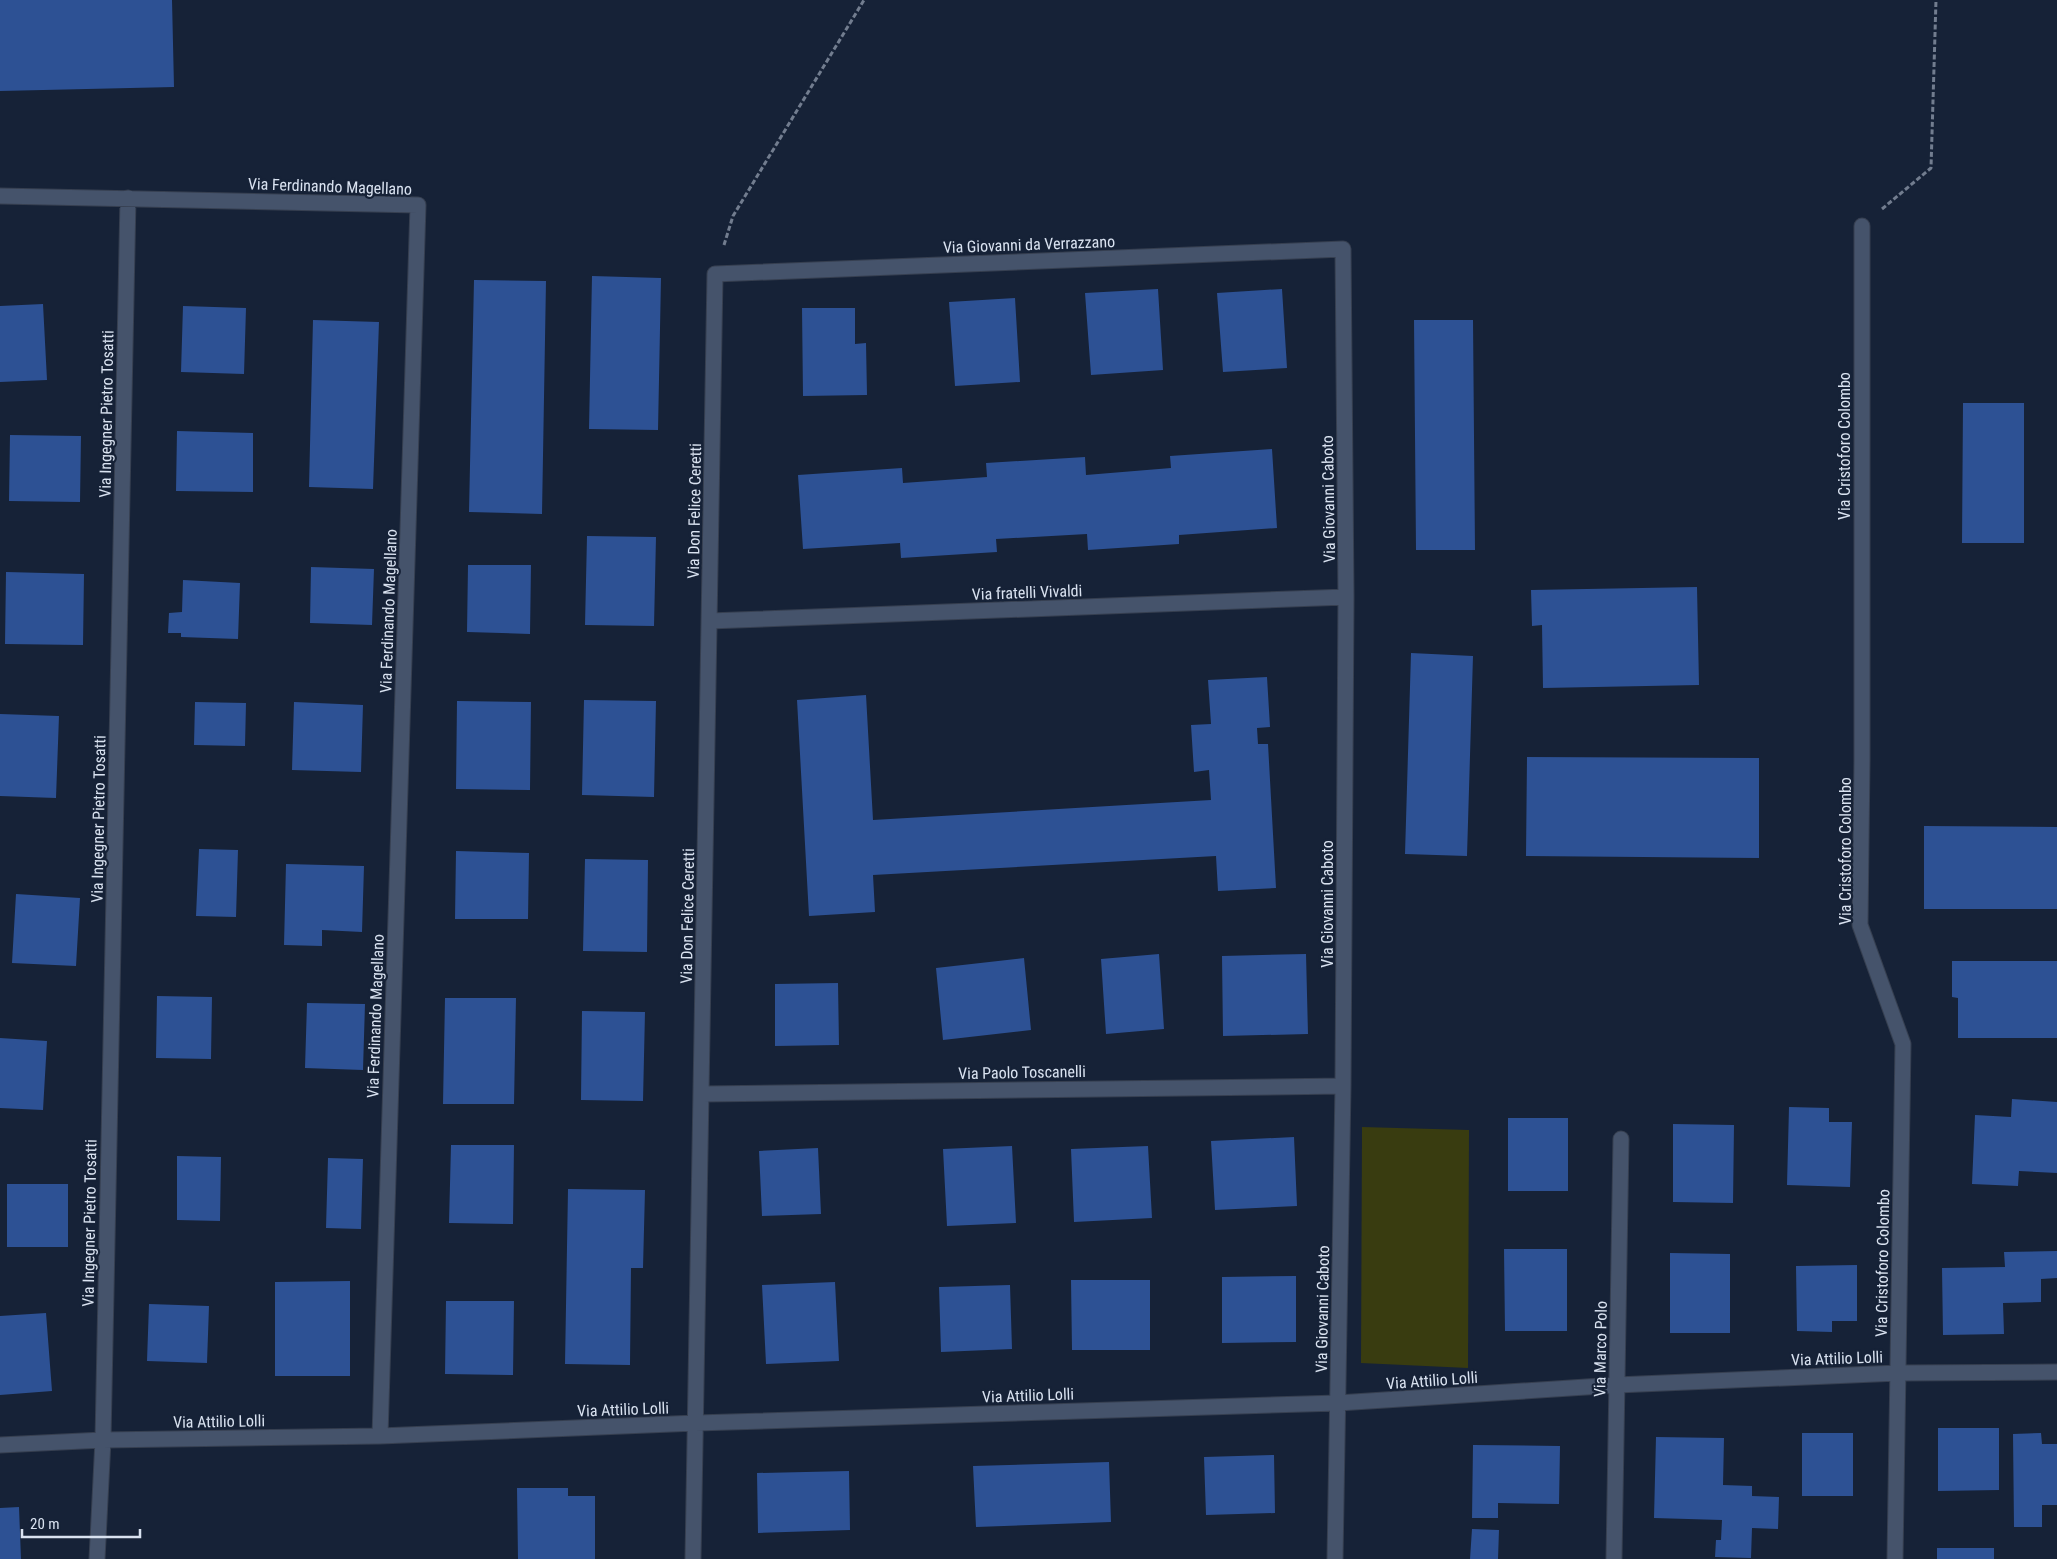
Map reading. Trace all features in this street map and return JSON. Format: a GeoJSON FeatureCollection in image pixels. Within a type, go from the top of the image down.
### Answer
{"type":"FeatureCollection","features":[{"type":"Feature","properties":{"kind":"street","name":"Via Ferdinando Magellano"},"geometry":{"type":"LineString","coordinates":[[0,196],[418,205],[380,1436]]}},
{"type":"Feature","properties":{"kind":"street","name":"Via Ingegner Pietro Tosatti"},"geometry":{"type":"LineString","coordinates":[[97,1559],[102,1440],[128,198]]}},
{"type":"Feature","properties":{"kind":"street","name":"Via Cristoforo Colombo"},"geometry":{"type":"LineString","coordinates":[[1862,226],[1862,761],[1860,925],[1903,1044],[1895,1559]]}},
{"type":"Feature","properties":{"kind":"street","name":"Via Giovanni da Verrazzano"},"geometry":{"type":"LineString","coordinates":[[715,274],[1343,249]]}},
{"type":"Feature","properties":{"kind":"street","name":"Via Giovanni Caboto"},"geometry":{"type":"LineString","coordinates":[[1335,1559],[1343,1086],[1346,597],[1343,249]]}},
{"type":"Feature","properties":{"kind":"street","name":"Via Don Felice Ceretti"},"geometry":{"type":"LineString","coordinates":[[694,1559],[715,274]]}},
{"type":"Feature","properties":{"kind":"street","name":"Via fratelli Vivaldi"},"geometry":{"type":"LineString","coordinates":[[709,621],[1346,597]]}},
{"type":"Feature","properties":{"kind":"street","name":"Via Paolo Toscanelli"},"geometry":{"type":"LineString","coordinates":[[702,1094],[1343,1086]]}},
{"type":"Feature","properties":{"kind":"street","name":"Via Marco Polo"},"geometry":{"type":"LineString","coordinates":[[1614,1559],[1621,1139]]}},
{"type":"Feature","properties":{"kind":"street","name":"Via Attilio Lolli"},"geometry":{"type":"LineString","coordinates":[[0,1445],[102,1440],[380,1436],[696,1423],[1338,1403],[1618,1385],[1898,1373],[2057,1372]]}},
{"type":"Feature","properties":{"kind":"path"},"geometry":{"type":"LineString","coordinates":[[715,274],[732,216],[864,0]]}},
{"type":"Feature","properties":{"kind":"path"},"geometry":{"type":"LineString","coordinates":[[1862,226],[1931,168],[1936,0]]}},
{"type":"Feature","properties":{"kind":"green space"},"geometry":{"type":"Polygon","coordinates":[[[1362,1127],[1469,1130],[1468,1368],[1361,1363],[1362,1127]]]}},
{"type":"Feature","properties":{"kind":"building"},"geometry":{"type":"Polygon","coordinates":[[[0,0],[172,0],[174,87],[0,91],[0,0]]]}},
{"type":"Feature","properties":{"kind":"building"},"geometry":{"type":"Polygon","coordinates":[[[592,276],[661,278],[658,430],[589,429],[592,276]]]}},
{"type":"Feature","properties":{"kind":"building"},"geometry":{"type":"Polygon","coordinates":[[[474,280],[546,281],[542,514],[469,512],[474,280]]]}},
{"type":"Feature","properties":{"kind":"building"},"geometry":{"type":"Polygon","coordinates":[[[1158,289],[1163,370],[1091,375],[1085,293],[1158,289]]]}},
{"type":"Feature","properties":{"kind":"building"},"geometry":{"type":"Polygon","coordinates":[[[1282,289],[1287,368],[1223,372],[1217,293],[1282,289]]]}},
{"type":"Feature","properties":{"kind":"building"},"geometry":{"type":"Polygon","coordinates":[[[1015,298],[1020,382],[955,386],[949,302],[1015,298]]]}},
{"type":"Feature","properties":{"kind":"building"},"geometry":{"type":"Polygon","coordinates":[[[43,304],[47,380],[0,382],[0,306],[43,304]]]}},
{"type":"Feature","properties":{"kind":"building"},"geometry":{"type":"Polygon","coordinates":[[[183,306],[246,308],[244,374],[181,372],[183,306]]]}},
{"type":"Feature","properties":{"kind":"building"},"geometry":{"type":"Polygon","coordinates":[[[802,308],[855,308],[855,344],[866,343],[867,395],[803,396],[802,308]]]}},
{"type":"Feature","properties":{"kind":"building"},"geometry":{"type":"Polygon","coordinates":[[[313,320],[379,322],[373,489],[309,487],[313,320]]]}},
{"type":"Feature","properties":{"kind":"building"},"geometry":{"type":"Polygon","coordinates":[[[1414,320],[1473,320],[1475,550],[1416,550],[1414,320]]]}},
{"type":"Feature","properties":{"kind":"building"},"geometry":{"type":"Polygon","coordinates":[[[1963,403],[2024,403],[2024,543],[1962,543],[1963,403]]]}},
{"type":"Feature","properties":{"kind":"building"},"geometry":{"type":"Polygon","coordinates":[[[177,431],[253,433],[253,492],[176,491],[177,431]]]}},
{"type":"Feature","properties":{"kind":"building"},"geometry":{"type":"Polygon","coordinates":[[[10,435],[81,436],[80,502],[9,501],[10,435]]]}},
{"type":"Feature","properties":{"kind":"building"},"geometry":{"type":"Polygon","coordinates":[[[1272,449],[1277,528],[1179,535],[1179,544],[1088,550],[1087,534],[996,539],[997,552],[901,558],[900,543],[803,549],[798,475],[902,468],[903,483],[987,477],[986,463],[1085,457],[1086,475],[1171,468],[1170,456],[1272,449]]]}},
{"type":"Feature","properties":{"kind":"building"},"geometry":{"type":"Polygon","coordinates":[[[587,536],[656,537],[654,626],[585,625],[587,536]]]}},
{"type":"Feature","properties":{"kind":"building"},"geometry":{"type":"Polygon","coordinates":[[[468,565],[531,565],[530,634],[467,632],[468,565]]]}},
{"type":"Feature","properties":{"kind":"building"},"geometry":{"type":"Polygon","coordinates":[[[311,567],[374,569],[372,625],[310,623],[311,567]]]}},
{"type":"Feature","properties":{"kind":"building"},"geometry":{"type":"Polygon","coordinates":[[[6,572],[84,574],[83,645],[5,644],[6,572]]]}},
{"type":"Feature","properties":{"kind":"building"},"geometry":{"type":"Polygon","coordinates":[[[183,580],[240,583],[238,639],[181,637],[181,633],[168,633],[169,613],[182,612],[183,580]]]}},
{"type":"Feature","properties":{"kind":"building"},"geometry":{"type":"Polygon","coordinates":[[[1697,587],[1699,685],[1543,688],[1542,625],[1532,626],[1531,590],[1697,587]]]}},
{"type":"Feature","properties":{"kind":"building"},"geometry":{"type":"Polygon","coordinates":[[[1411,653],[1473,656],[1467,856],[1405,854],[1411,653]]]}},
{"type":"Feature","properties":{"kind":"building"},"geometry":{"type":"Polygon","coordinates":[[[1267,677],[1270,727],[1257,728],[1258,744],[1268,744],[1276,888],[1218,891],[1216,856],[873,875],[875,912],[809,916],[797,700],[866,695],[873,820],[1211,800],[1209,770],[1194,772],[1191,725],[1211,724],[1208,680],[1267,677]]]}},
{"type":"Feature","properties":{"kind":"building"},"geometry":{"type":"Polygon","coordinates":[[[584,700],[656,701],[654,797],[582,795],[584,700]]]}},
{"type":"Feature","properties":{"kind":"building"},"geometry":{"type":"Polygon","coordinates":[[[457,701],[531,702],[530,790],[456,789],[457,701]]]}},
{"type":"Feature","properties":{"kind":"building"},"geometry":{"type":"Polygon","coordinates":[[[195,702],[246,703],[245,746],[194,745],[195,702]]]}},
{"type":"Feature","properties":{"kind":"building"},"geometry":{"type":"Polygon","coordinates":[[[294,702],[363,705],[361,772],[292,770],[294,702]]]}},
{"type":"Feature","properties":{"kind":"building"},"geometry":{"type":"Polygon","coordinates":[[[0,714],[59,716],[56,798],[0,796],[0,714]]]}},
{"type":"Feature","properties":{"kind":"building"},"geometry":{"type":"Polygon","coordinates":[[[1527,757],[1759,758],[1759,858],[1526,856],[1527,757]]]}},
{"type":"Feature","properties":{"kind":"building"},"geometry":{"type":"Polygon","coordinates":[[[1924,826],[2057,827],[2057,909],[1924,909],[1924,826]]]}},
{"type":"Feature","properties":{"kind":"building"},"geometry":{"type":"Polygon","coordinates":[[[199,849],[238,850],[236,917],[196,916],[199,849]]]}},
{"type":"Feature","properties":{"kind":"building"},"geometry":{"type":"Polygon","coordinates":[[[456,851],[529,853],[528,919],[455,919],[456,851]]]}},
{"type":"Feature","properties":{"kind":"building"},"geometry":{"type":"Polygon","coordinates":[[[585,859],[648,860],[647,952],[583,951],[585,859]]]}},
{"type":"Feature","properties":{"kind":"building"},"geometry":{"type":"Polygon","coordinates":[[[286,864],[364,866],[362,932],[322,930],[322,946],[284,945],[286,864]]]}},
{"type":"Feature","properties":{"kind":"building"},"geometry":{"type":"Polygon","coordinates":[[[16,894],[80,898],[76,966],[12,963],[16,894]]]}},
{"type":"Feature","properties":{"kind":"building"},"geometry":{"type":"Polygon","coordinates":[[[1159,954],[1164,1029],[1106,1034],[1101,959],[1159,954]]]}},
{"type":"Feature","properties":{"kind":"building"},"geometry":{"type":"Polygon","coordinates":[[[1306,954],[1308,1034],[1223,1036],[1222,956],[1306,954]]]}},
{"type":"Feature","properties":{"kind":"building"},"geometry":{"type":"Polygon","coordinates":[[[1024,958],[1031,1030],[943,1040],[936,968],[1024,958]]]}},
{"type":"Feature","properties":{"kind":"building"},"geometry":{"type":"Polygon","coordinates":[[[1952,961],[2057,961],[2057,1038],[1958,1038],[1958,998],[1952,997],[1952,961]]]}},
{"type":"Feature","properties":{"kind":"building"},"geometry":{"type":"Polygon","coordinates":[[[838,983],[839,1045],[775,1046],[775,984],[838,983]]]}},
{"type":"Feature","properties":{"kind":"building"},"geometry":{"type":"Polygon","coordinates":[[[157,996],[212,997],[211,1059],[156,1058],[157,996]]]}},
{"type":"Feature","properties":{"kind":"building"},"geometry":{"type":"Polygon","coordinates":[[[445,998],[516,998],[514,1104],[443,1104],[445,998]]]}},
{"type":"Feature","properties":{"kind":"building"},"geometry":{"type":"Polygon","coordinates":[[[307,1003],[365,1004],[363,1070],[305,1068],[307,1003]]]}},
{"type":"Feature","properties":{"kind":"building"},"geometry":{"type":"Polygon","coordinates":[[[582,1011],[645,1012],[643,1101],[581,1100],[582,1011]]]}},
{"type":"Feature","properties":{"kind":"building"},"geometry":{"type":"Polygon","coordinates":[[[0,1038],[47,1041],[43,1110],[0,1108],[0,1038]]]}},
{"type":"Feature","properties":{"kind":"building"},"geometry":{"type":"Polygon","coordinates":[[[2012,1099],[2057,1102],[2057,1173],[2019,1171],[2018,1186],[1972,1184],[1975,1115],[2011,1117],[2012,1099]]]}},
{"type":"Feature","properties":{"kind":"building"},"geometry":{"type":"Polygon","coordinates":[[[1789,1107],[1829,1108],[1829,1122],[1852,1122],[1850,1187],[1787,1185],[1789,1107]]]}},
{"type":"Feature","properties":{"kind":"building"},"geometry":{"type":"Polygon","coordinates":[[[1508,1118],[1568,1118],[1568,1191],[1508,1191],[1508,1118]]]}},
{"type":"Feature","properties":{"kind":"building"},"geometry":{"type":"Polygon","coordinates":[[[1673,1124],[1734,1125],[1733,1203],[1673,1202],[1673,1124]]]}},
{"type":"Feature","properties":{"kind":"building"},"geometry":{"type":"Polygon","coordinates":[[[1294,1137],[1297,1206],[1215,1210],[1211,1141],[1294,1137]]]}},
{"type":"Feature","properties":{"kind":"building"},"geometry":{"type":"Polygon","coordinates":[[[451,1145],[514,1145],[513,1224],[449,1223],[451,1145]]]}},
{"type":"Feature","properties":{"kind":"building"},"geometry":{"type":"Polygon","coordinates":[[[1012,1146],[1016,1223],[947,1226],[943,1149],[1012,1146]]]}},
{"type":"Feature","properties":{"kind":"building"},"geometry":{"type":"Polygon","coordinates":[[[1148,1146],[1152,1218],[1074,1222],[1071,1149],[1148,1146]]]}},
{"type":"Feature","properties":{"kind":"building"},"geometry":{"type":"Polygon","coordinates":[[[818,1148],[821,1214],[762,1216],[759,1151],[818,1148]]]}},
{"type":"Feature","properties":{"kind":"building"},"geometry":{"type":"Polygon","coordinates":[[[177,1156],[221,1157],[220,1221],[177,1220],[177,1156]]]}},
{"type":"Feature","properties":{"kind":"building"},"geometry":{"type":"Polygon","coordinates":[[[328,1158],[363,1159],[361,1229],[326,1228],[328,1158]]]}},
{"type":"Feature","properties":{"kind":"building"},"geometry":{"type":"Polygon","coordinates":[[[7,1184],[68,1184],[68,1247],[7,1247],[7,1184]]]}},
{"type":"Feature","properties":{"kind":"building"},"geometry":{"type":"Polygon","coordinates":[[[568,1189],[645,1190],[643,1268],[631,1268],[630,1365],[565,1364],[568,1189]]]}},
{"type":"Feature","properties":{"kind":"building"},"geometry":{"type":"Polygon","coordinates":[[[1504,1249],[1567,1249],[1567,1331],[1505,1331],[1504,1249]]]}},
{"type":"Feature","properties":{"kind":"building"},"geometry":{"type":"Polygon","coordinates":[[[2057,1251],[2057,1278],[2041,1279],[2041,1302],[2003,1303],[2004,1334],[1943,1335],[1942,1268],[2005,1267],[2004,1252],[2057,1251]]]}},
{"type":"Feature","properties":{"kind":"building"},"geometry":{"type":"Polygon","coordinates":[[[1670,1253],[1730,1254],[1730,1333],[1670,1333],[1670,1253]]]}},
{"type":"Feature","properties":{"kind":"building"},"geometry":{"type":"Polygon","coordinates":[[[1857,1265],[1857,1321],[1832,1321],[1832,1332],[1797,1331],[1796,1266],[1857,1265]]]}},
{"type":"Feature","properties":{"kind":"building"},"geometry":{"type":"Polygon","coordinates":[[[1296,1276],[1296,1342],[1222,1343],[1222,1277],[1296,1276]]]}},
{"type":"Feature","properties":{"kind":"building"},"geometry":{"type":"Polygon","coordinates":[[[1071,1280],[1150,1280],[1150,1350],[1072,1350],[1071,1280]]]}},
{"type":"Feature","properties":{"kind":"building"},"geometry":{"type":"Polygon","coordinates":[[[350,1281],[350,1376],[275,1376],[275,1282],[350,1281]]]}},
{"type":"Feature","properties":{"kind":"building"},"geometry":{"type":"Polygon","coordinates":[[[835,1282],[839,1361],[766,1364],[762,1285],[835,1282]]]}},
{"type":"Feature","properties":{"kind":"building"},"geometry":{"type":"Polygon","coordinates":[[[1010,1285],[1012,1349],[941,1352],[939,1287],[1010,1285]]]}},
{"type":"Feature","properties":{"kind":"building"},"geometry":{"type":"Polygon","coordinates":[[[446,1301],[514,1301],[513,1375],[445,1374],[446,1301]]]}},
{"type":"Feature","properties":{"kind":"building"},"geometry":{"type":"Polygon","coordinates":[[[149,1304],[209,1306],[207,1363],[147,1361],[149,1304]]]}},
{"type":"Feature","properties":{"kind":"building"},"geometry":{"type":"Polygon","coordinates":[[[46,1313],[52,1391],[0,1395],[0,1316],[46,1313]]]}},
{"type":"Feature","properties":{"kind":"building"},"geometry":{"type":"Polygon","coordinates":[[[1938,1428],[1999,1428],[1999,1490],[1938,1491],[1938,1428]]]}},
{"type":"Feature","properties":{"kind":"building"},"geometry":{"type":"Polygon","coordinates":[[[1802,1433],[1853,1433],[1853,1496],[1802,1496],[1802,1433]]]}},
{"type":"Feature","properties":{"kind":"building"},"geometry":{"type":"Polygon","coordinates":[[[2041,1433],[2042,1444],[2057,1444],[2057,1505],[2042,1505],[2042,1527],[2014,1527],[2013,1434],[2041,1433]]]}},
{"type":"Feature","properties":{"kind":"building"},"geometry":{"type":"Polygon","coordinates":[[[1656,1437],[1724,1438],[1723,1485],[1752,1486],[1752,1496],[1779,1497],[1778,1529],[1752,1528],[1751,1558],[1715,1557],[1716,1540],[1721,1540],[1722,1520],[1654,1518],[1656,1437]]]}},
{"type":"Feature","properties":{"kind":"building"},"geometry":{"type":"Polygon","coordinates":[[[1473,1445],[1560,1446],[1559,1504],[1498,1503],[1498,1518],[1472,1518],[1473,1445]]]}},
{"type":"Feature","properties":{"kind":"building"},"geometry":{"type":"Polygon","coordinates":[[[1274,1455],[1275,1513],[1206,1515],[1204,1457],[1274,1455]]]}},
{"type":"Feature","properties":{"kind":"building"},"geometry":{"type":"Polygon","coordinates":[[[1109,1462],[1111,1522],[976,1527],[973,1466],[1109,1462]]]}},
{"type":"Feature","properties":{"kind":"building"},"geometry":{"type":"Polygon","coordinates":[[[849,1471],[850,1530],[758,1533],[757,1473],[849,1471]]]}},
{"type":"Feature","properties":{"kind":"building"},"geometry":{"type":"Polygon","coordinates":[[[517,1488],[568,1488],[568,1496],[595,1496],[595,1559],[518,1559],[517,1488]]]}},
{"type":"Feature","properties":{"kind":"building"},"geometry":{"type":"Polygon","coordinates":[[[19,1507],[21,1559],[0,1559],[0,1508],[19,1507]]]}},
{"type":"Feature","properties":{"kind":"building"},"geometry":{"type":"Polygon","coordinates":[[[1472,1529],[1499,1530],[1498,1559],[1470,1559],[1472,1529]]]}},
{"type":"Feature","properties":{"kind":"building"},"geometry":{"type":"Polygon","coordinates":[[[1937,1548],[1994,1548],[1994,1559],[1937,1559],[1937,1548]]]}}]}
